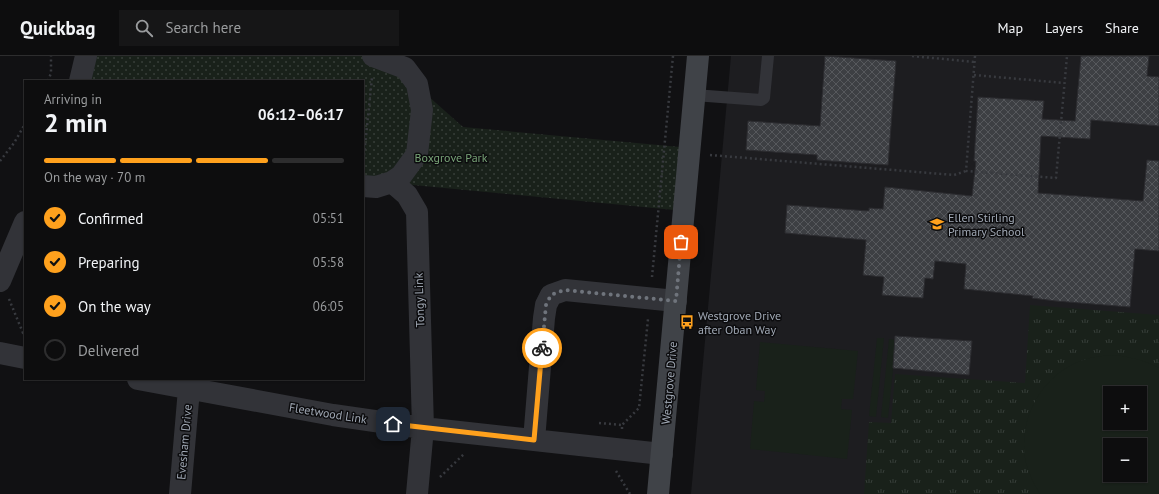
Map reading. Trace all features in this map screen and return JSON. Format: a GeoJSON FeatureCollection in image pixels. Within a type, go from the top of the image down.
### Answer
{"type":"FeatureCollection","features":[{"type":"Feature","properties":{"kind":"street"},"geometry":{"type":"LineString","coordinates":[[80,80],[86,56]]}},
{"type":"Feature","properties":{"kind":"street"},"geometry":{"type":"LineString","coordinates":[[364,186],[376,187],[392,182],[401,176],[417,154],[422,110],[411,62],[374,56]]}},
{"type":"Feature","properties":{"kind":"street","name":"Westgrove Drive"},"geometry":{"type":"LineString","coordinates":[[658,494],[698,56]]}},
{"type":"Feature","properties":{"kind":"street","name":"Tongy Link"},"geometry":{"type":"LineString","coordinates":[[392,182],[407,195],[417,212],[423,428],[418,486]]}},
{"type":"Feature","properties":{"kind":"street"},"geometry":{"type":"LineString","coordinates":[[0,282],[24,224]]}},
{"type":"Feature","properties":{"kind":"street"},"geometry":{"type":"LineString","coordinates":[[534,440],[544,318],[546,305],[551,295],[564,290],[676,301]]}},
{"type":"Feature","properties":{"kind":"street"},"geometry":{"type":"LineString","coordinates":[[0,353],[24,358]]}},
{"type":"Feature","properties":{"kind":"street","name":"Fleetwood Link"},"geometry":{"type":"LineString","coordinates":[[143,380],[333,415],[423,428],[662,454]]}},
{"type":"Feature","properties":{"kind":"street","name":"Evesham Drive"},"geometry":{"type":"LineString","coordinates":[[180,494],[189,389]]}},
{"type":"Feature","properties":{"kind":"lane"},"geometry":{"type":"LineString","coordinates":[[694,95],[761,100],[764,98],[768,56]]}},
{"type":"Feature","properties":{"kind":"path"},"geometry":{"type":"LineString","coordinates":[[48,80],[51,73],[51,56]]}},
{"type":"Feature","properties":{"kind":"path"},"geometry":{"type":"LineString","coordinates":[[364,160],[374,56]]}},
{"type":"Feature","properties":{"kind":"path"},"geometry":{"type":"LineString","coordinates":[[622,425],[639,408],[673,56]]}},
{"type":"Feature","properties":{"kind":"path"},"geometry":{"type":"LineString","coordinates":[[912,56],[975,62]]}},
{"type":"Feature","properties":{"kind":"path"},"geometry":{"type":"LineString","coordinates":[[966,171],[975,56]]}},
{"type":"Feature","properties":{"kind":"path"},"geometry":{"type":"LineString","coordinates":[[689,153],[954,175],[966,171],[1056,178],[1066,56]]}},
{"type":"Feature","properties":{"kind":"path"},"geometry":{"type":"LineString","coordinates":[[974,75],[1064,82]]}},
{"type":"Feature","properties":{"kind":"path"},"geometry":{"type":"LineString","coordinates":[[0,161],[14,143],[24,126]]}},
{"type":"Feature","properties":{"kind":"path"},"geometry":{"type":"LineString","coordinates":[[418,486],[436,480],[465,454]]}},
{"type":"Feature","properties":{"kind":"path"},"geometry":{"type":"LineString","coordinates":[[610,471],[618,472],[630,494]]}},
{"type":"Feature","properties":{"kind":"shaded area","name":"Ellen Stirling Primary School"},"geometry":{"type":"Polygon","coordinates":[[[731,56],[1159,56],[1159,494],[691,494],[731,56]]]}},
{"type":"Feature","properties":{"kind":"green space","name":"Boxgrove Park"},"geometry":{"type":"Polygon","coordinates":[[[86,56],[375,56],[418,87],[463,127],[691,148],[685,211],[392,183],[364,186],[364,80],[80,80],[86,56]]]}},
{"type":"Feature","properties":{"kind":"green space"},"geometry":{"type":"Polygon","coordinates":[[[1030,305],[1159,315],[1159,494],[864,494],[869,422],[891,423],[895,374],[1025,383],[1030,305]]]}},
{"type":"Feature","properties":{"kind":"green space"},"geometry":{"type":"Polygon","coordinates":[[[877,338],[884,338],[876,417],[869,416],[877,338]]]}},
{"type":"Feature","properties":{"kind":"green space"},"geometry":{"type":"Polygon","coordinates":[[[889,339],[896,340],[888,418],[881,417],[889,339]]]}},
{"type":"Feature","properties":{"kind":"green space"},"geometry":{"type":"Polygon","coordinates":[[[760,342],[858,351],[853,399],[842,399],[841,409],[852,410],[847,459],[750,449],[754,401],[764,402],[765,391],[756,390],[760,342]]]}},
{"type":"Feature","properties":{"kind":"green space"},"geometry":{"type":"Polygon","coordinates":[[[1114,355],[1120,356],[1137,359],[1159,368],[1159,494],[1040,494],[1032,479],[1027,467],[1024,448],[1028,418],[1034,404],[1042,390],[1064,369],[1078,362],[1096,357],[1114,355]]]}},
{"type":"Feature","properties":{"kind":"building"},"geometry":{"type":"Polygon","coordinates":[[[825,56],[896,61],[888,165],[817,160],[817,155],[746,150],[748,121],[820,126],[825,56]]]}},
{"type":"Feature","properties":{"kind":"building"},"geometry":{"type":"Polygon","coordinates":[[[1081,56],[1149,56],[1147,76],[1159,77],[1159,126],[1091,120],[1090,139],[1041,136],[1038,193],[1143,201],[1147,160],[1159,161],[1159,251],[1135,249],[1130,307],[1056,301],[1032,298],[1033,296],[964,289],[966,264],[935,261],[933,279],[925,278],[923,298],[882,295],[884,277],[863,275],[866,240],[785,233],[787,205],[869,211],[869,208],[883,209],[885,187],[972,196],[976,161],[974,161],[978,97],[1044,101],[1042,119],[1075,121],[1081,56]]]}},
{"type":"Feature","properties":{"kind":"building"},"geometry":{"type":"Polygon","coordinates":[[[895,336],[972,341],[969,375],[893,368],[895,336]]]}},
{"type":"Feature","properties":{"kind":"way so far"},"geometry":{"type":"LineString","coordinates":[[542,348],[546,305],[551,295],[564,290],[676,301],[681,242]]}},
{"type":"Feature","properties":{"kind":"place","name":"Ellen Stirling Primary School"},"geometry":{"type":"Point","coordinates":[937,224]}},
{"type":"Feature","properties":{"kind":"place","name":"Westgrove Drive after Oban Way"},"geometry":{"type":"Point","coordinates":[687,322]}},
{"type":"Feature","properties":{"kind":"route"},"geometry":{"type":"LineString","coordinates":[[393,424],[534,440],[542,348]]}}]}
